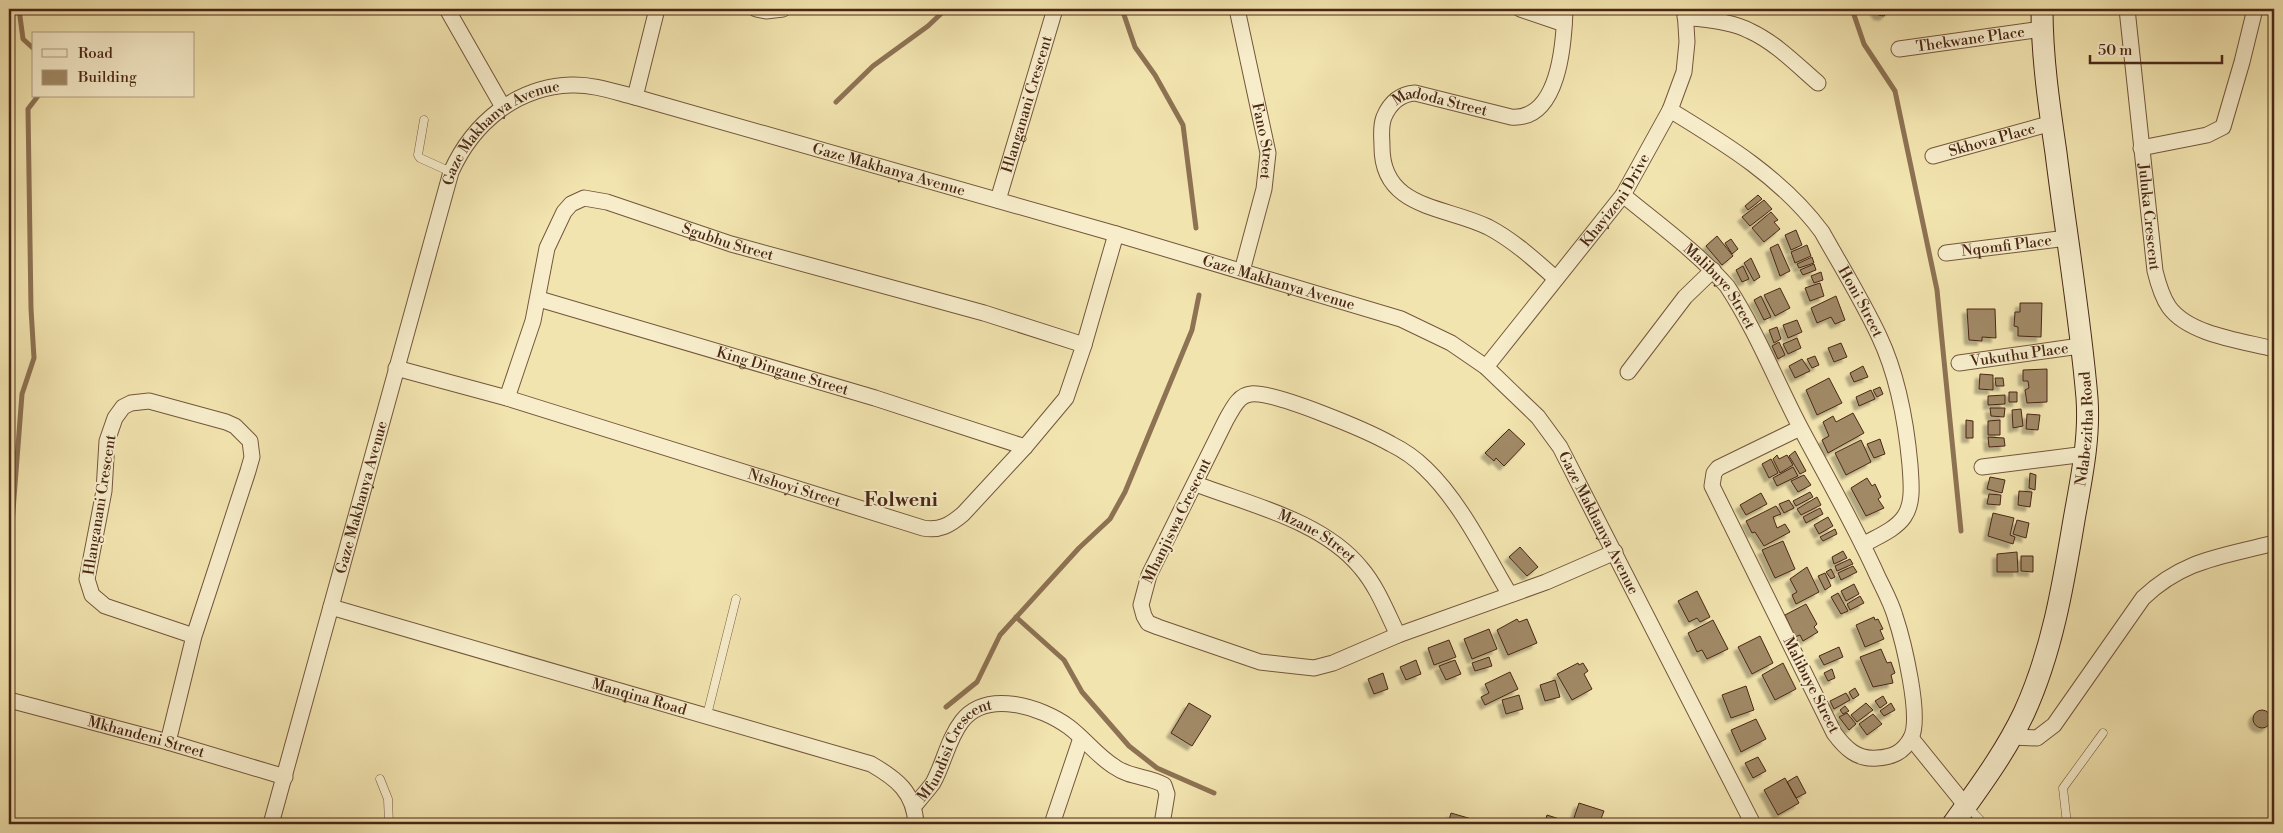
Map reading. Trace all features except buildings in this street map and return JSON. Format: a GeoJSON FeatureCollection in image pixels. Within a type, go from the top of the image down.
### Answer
{"type":"FeatureCollection","features":[{"type":"Feature","properties":{"kind":"street"},"geometry":{"type":"LineString","coordinates":[[447,9],[503,107]]}},
{"type":"Feature","properties":{"kind":"street"},"geometry":{"type":"LineString","coordinates":[[635,96],[657,9]]}},
{"type":"Feature","properties":{"kind":"street"},"geometry":{"type":"LineString","coordinates":[[756,9],[766,11],[783,9]]}},
{"type":"Feature","properties":{"kind":"street","name":"Hlanganani Crescent"},"geometry":{"type":"LineString","coordinates":[[998,200],[1055,9]]}},
{"type":"Feature","properties":{"kind":"street","name":"Fano Street"},"geometry":{"type":"LineString","coordinates":[[1237,9],[1268,153],[1264,189],[1242,271]]}},
{"type":"Feature","properties":{"kind":"street"},"geometry":{"type":"LineString","coordinates":[[1520,9],[1565,16]]}},
{"type":"Feature","properties":{"kind":"street","name":"Juluka Crescent"},"geometry":{"type":"LineString","coordinates":[[2127,9],[2155,272],[2159,287],[2169,307],[2181,320],[2212,333],[2274,349]]}},
{"type":"Feature","properties":{"kind":"street"},"geometry":{"type":"LineString","coordinates":[[2141,148],[2207,135],[2223,127],[2242,62],[2254,9]]}},
{"type":"Feature","properties":{"kind":"street"},"geometry":{"type":"LineString","coordinates":[[1685,13],[1749,30],[1779,49],[1818,84]]}},
{"type":"Feature","properties":{"kind":"street","name":"Khayizeni Drive"},"geometry":{"type":"LineString","coordinates":[[1486,367],[1623,195],[1670,110],[1684,72],[1687,47],[1685,13]]}},
{"type":"Feature","properties":{"kind":"street","name":"Madoda Street"},"geometry":{"type":"LineString","coordinates":[[1555,278],[1531,257],[1495,231],[1401,194],[1385,171],[1382,158],[1382,128],[1384,117],[1391,105],[1399,96],[1406,93],[1415,93],[1511,117],[1522,118],[1530,115],[1545,101],[1553,84],[1565,16]]}},
{"type":"Feature","properties":{"kind":"street","name":"Thekwane Place"},"geometry":{"type":"LineString","coordinates":[[1899,49],[2042,19]]}},
{"type":"Feature","properties":{"kind":"street","name":"Ndabezitha Road"},"geometry":{"type":"LineString","coordinates":[[1953,824],[2012,737],[2024,713],[2048,649],[2062,588],[2086,454],[2087,400],[2052,122],[2042,19]]}},
{"type":"Feature","properties":{"kind":"street","name":"Gaze Makhanya Avenue"},"geometry":{"type":"LineString","coordinates":[[271,824],[451,172],[461,150],[474,133],[503,107],[534,91],[572,84],[635,96],[850,160],[998,200],[1242,271],[1401,319],[1451,343],[1486,367],[1538,417],[1560,446],[1753,824]]}},
{"type":"Feature","properties":{"kind":"street","name":"Honi Street"},"geometry":{"type":"LineString","coordinates":[[1670,110],[1737,152],[1769,176],[1810,216],[1822,232],[1879,336],[1901,402],[1908,436],[1911,495],[1904,518],[1895,527],[1863,545]]}},
{"type":"Feature","properties":{"kind":"street","name":"Skhova Place"},"geometry":{"type":"LineString","coordinates":[[1933,156],[2052,122]]}},
{"type":"Feature","properties":{"kind":"street","name":"Malibuye Street"},"geometry":{"type":"LineString","coordinates":[[1623,195],[1713,270],[1734,297],[1800,428],[1863,545],[1894,614],[1901,636],[1914,713],[1914,727],[1911,738],[1897,754],[1871,759],[1855,755],[1843,746],[1834,733],[1712,486],[1714,473],[1718,468],[1800,428]]}},
{"type":"Feature","properties":{"kind":"street","name":"Sgubhu Street"},"geometry":{"type":"LineString","coordinates":[[507,398],[528,339],[539,299],[547,248],[564,212],[579,199],[594,199],[731,244],[984,313],[1084,345]]}},
{"type":"Feature","properties":{"kind":"street","name":"Ntshoyi Street"},"geometry":{"type":"LineString","coordinates":[[396,368],[507,398],[932,529],[952,524],[963,514],[1025,447],[1066,398],[1084,345],[1116,234]]}},
{"type":"Feature","properties":{"kind":"street","name":"Nqomfi Place"},"geometry":{"type":"LineString","coordinates":[[1946,253],[2067,238]]}},
{"type":"Feature","properties":{"kind":"street"},"geometry":{"type":"LineString","coordinates":[[1628,372],[1685,297],[1713,270]]}},
{"type":"Feature","properties":{"kind":"street","name":"King Dingane Street"},"geometry":{"type":"LineString","coordinates":[[539,299],[875,398],[1025,447]]}},
{"type":"Feature","properties":{"kind":"street","name":"Vukuthu Place"},"geometry":{"type":"LineString","coordinates":[[1959,363],[2080,346]]}},
{"type":"Feature","properties":{"kind":"street","name":"Mhanjiswa Crescent"},"geometry":{"type":"LineString","coordinates":[[1510,595],[1453,502],[1427,469],[1414,458],[1391,444],[1359,429],[1285,400],[1252,393],[1244,396],[1236,403],[1149,575],[1141,605],[1148,623],[1236,656],[1260,662],[1314,668],[1332,663],[1398,636],[1546,582],[1614,552]]}},
{"type":"Feature","properties":{"kind":"street","name":"Hlanganani Crescent"},"geometry":{"type":"LineString","coordinates":[[168,742],[194,636],[248,471],[252,448],[245,434],[226,422],[149,402],[131,403],[118,412],[107,441],[104,491],[87,579],[88,587],[92,595],[105,606],[194,636]]}},
{"type":"Feature","properties":{"kind":"street"},"geometry":{"type":"LineString","coordinates":[[1982,467],[2086,454]]}},
{"type":"Feature","properties":{"kind":"street","name":"Mzane Street"},"geometry":{"type":"LineString","coordinates":[[1196,484],[1320,532],[1360,567],[1374,585],[1398,636]]}},
{"type":"Feature","properties":{"kind":"street"},"geometry":{"type":"LineString","coordinates":[[2012,737],[2037,738],[2054,725],[2143,598],[2160,582],[2193,564],[2274,543]]}},
{"type":"Feature","properties":{"kind":"street","name":"Manqina Road"},"geometry":{"type":"LineString","coordinates":[[331,606],[871,764],[899,782],[914,806],[916,824]]}},
{"type":"Feature","properties":{"kind":"street","name":"Mkhandeni Street"},"geometry":{"type":"LineString","coordinates":[[9,700],[168,742],[285,777]]}},
{"type":"Feature","properties":{"kind":"street","name":"Mfundisi Crescent"},"geometry":{"type":"LineString","coordinates":[[914,806],[933,782],[961,721],[978,706],[1005,703],[1043,712],[1058,719],[1081,738],[1095,753],[1122,772],[1164,785],[1167,794],[1162,824]]}},
{"type":"Feature","properties":{"kind":"street"},"geometry":{"type":"LineString","coordinates":[[1052,824],[1081,738]]}},
{"type":"Feature","properties":{"kind":"street"},"geometry":{"type":"LineString","coordinates":[[1911,738],[1966,806]]}},
{"type":"Feature","properties":{"kind":"lane"},"geometry":{"type":"LineString","coordinates":[[424,120],[418,155],[420,158],[451,172]]}},
{"type":"Feature","properties":{"kind":"lane"},"geometry":{"type":"LineString","coordinates":[[707,715],[736,600]]}},
{"type":"Feature","properties":{"kind":"lane"},"geometry":{"type":"LineString","coordinates":[[2067,824],[2063,788],[2102,734]]}},
{"type":"Feature","properties":{"kind":"lane"},"geometry":{"type":"LineString","coordinates":[[380,779],[388,800],[389,824]]}},
{"type":"Feature","properties":{"kind":"lane"},"geometry":{"type":"LineString","coordinates":[[1966,806],[1984,824]]}},
{"type":"Feature","properties":{"kind":"waterway"},"geometry":{"type":"LineString","coordinates":[[19,9],[23,39],[32,47]]}},
{"type":"Feature","properties":{"kind":"waterway"},"geometry":{"type":"LineString","coordinates":[[836,102],[873,66],[928,26],[946,9]]}},
{"type":"Feature","properties":{"kind":"waterway"},"geometry":{"type":"LineString","coordinates":[[1122,9],[1135,47],[1155,75],[1183,125],[1196,228]]}},
{"type":"Feature","properties":{"kind":"waterway"},"geometry":{"type":"LineString","coordinates":[[1852,9],[1864,44],[1895,91],[1937,290],[1961,531]]}},
{"type":"Feature","properties":{"kind":"waterway"},"geometry":{"type":"LineString","coordinates":[[9,563],[22,394],[34,358],[31,309],[28,109],[36,98]]}},
{"type":"Feature","properties":{"kind":"waterway"},"geometry":{"type":"LineString","coordinates":[[946,707],[977,682],[1000,635],[1079,548],[1110,519],[1125,492],[1192,330],[1199,295]]}},
{"type":"Feature","properties":{"kind":"waterway"},"geometry":{"type":"LineString","coordinates":[[1016,617],[1064,660],[1082,692],[1129,746],[1157,768],[1214,793]]}},
{"type":"Feature","properties":{"kind":"district","name":"Folweni"},"geometry":{"type":"Point","coordinates":[901,500]}}]}
